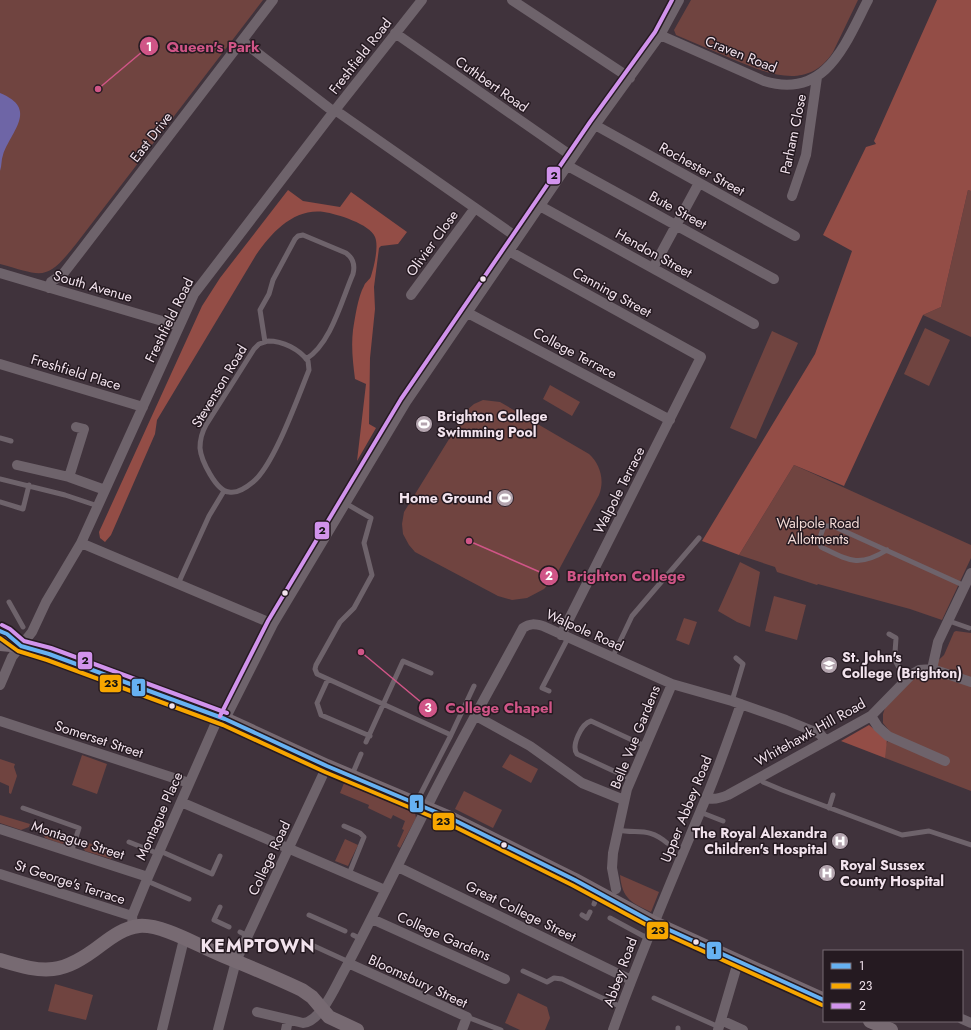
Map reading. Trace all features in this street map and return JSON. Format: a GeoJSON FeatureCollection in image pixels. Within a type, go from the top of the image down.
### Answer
{"type":"FeatureCollection","features":[{"type":"Feature","properties":{"kind":"street","name":"East Drive"},"geometry":{"type":"LineString","coordinates":[[49,288],[52,282],[68,267],[273,0]]}},
{"type":"Feature","properties":{"kind":"street"},"geometry":{"type":"LineString","coordinates":[[512,0],[630,78]]}},
{"type":"Feature","properties":{"kind":"street","name":"Montague Place"},"geometry":{"type":"LineString","coordinates":[[133,922],[147,879],[189,783],[221,719],[273,624],[406,402],[595,125],[660,35],[679,0]]}},
{"type":"Feature","properties":{"kind":"street","name":"Craven Road"},"geometry":{"type":"LineString","coordinates":[[660,35],[744,73],[771,83],[797,84],[817,77],[830,67],[841,52],[868,0]]}},
{"type":"Feature","properties":{"kind":"street","name":"Freshfield Road"},"geometry":{"type":"LineString","coordinates":[[0,685],[12,657],[32,632],[46,602],[81,543],[194,294],[204,279],[420,1]]}},
{"type":"Feature","properties":{"kind":"street","name":"Cuthbert Road"},"geometry":{"type":"LineString","coordinates":[[395,33],[571,161]]}},
{"type":"Feature","properties":{"kind":"street"},"geometry":{"type":"LineString","coordinates":[[242,41],[334,111],[518,238]]}},
{"type":"Feature","properties":{"kind":"street","name":"Parham Close"},"geometry":{"type":"LineString","coordinates":[[792,196],[806,155],[817,77]]}},
{"type":"Feature","properties":{"kind":"street","name":"Rochester Street"},"geometry":{"type":"LineString","coordinates":[[595,125],[795,236]]}},
{"type":"Feature","properties":{"kind":"street","name":"Bute Street"},"geometry":{"type":"LineString","coordinates":[[571,161],[676,225],[774,280]]}},
{"type":"Feature","properties":{"kind":"street"},"geometry":{"type":"LineString","coordinates":[[652,268],[699,184]]}},
{"type":"Feature","properties":{"kind":"street","name":"Hendon Street"},"geometry":{"type":"LineString","coordinates":[[540,206],[754,324]]}},
{"type":"Feature","properties":{"kind":"street","name":"Olivier Close"},"geometry":{"type":"LineString","coordinates":[[411,295],[475,208]]}},
{"type":"Feature","properties":{"kind":"street","name":"Canning Street"},"geometry":{"type":"LineString","coordinates":[[510,250],[701,357]]}},
{"type":"Feature","properties":{"kind":"street","name":"South Avenue"},"geometry":{"type":"LineString","coordinates":[[0,273],[179,326]]}},
{"type":"Feature","properties":{"kind":"street","name":"College Terrace"},"geometry":{"type":"LineString","coordinates":[[466,312],[670,420]]}},
{"type":"Feature","properties":{"kind":"street","name":"Walpole Terrace"},"geometry":{"type":"LineString","coordinates":[[564,636],[701,357]]}},
{"type":"Feature","properties":{"kind":"street","name":"Freshfield Place"},"geometry":{"type":"LineString","coordinates":[[0,364],[143,407]]}},
{"type":"Feature","properties":{"kind":"street"},"geometry":{"type":"LineString","coordinates":[[69,477],[84,429],[76,427]]}},
{"type":"Feature","properties":{"kind":"street"},"geometry":{"type":"LineString","coordinates":[[17,465],[69,477],[105,490]]}},
{"type":"Feature","properties":{"kind":"street"},"geometry":{"type":"LineString","coordinates":[[81,543],[273,624]]}},
{"type":"Feature","properties":{"kind":"street"},"geometry":{"type":"LineString","coordinates":[[968,581],[936,647],[932,670],[971,682]]}},
{"type":"Feature","properties":{"kind":"street","name":"Walpole Road"},"geometry":{"type":"LineString","coordinates":[[287,1025],[307,1023],[317,1016],[322,1008],[348,962],[357,937],[372,919],[398,866],[421,806],[476,716],[523,628],[528,625],[537,624],[672,684],[737,702],[819,733],[825,740]]}},
{"type":"Feature","properties":{"kind":"street"},"geometry":{"type":"LineString","coordinates":[[0,631],[7,634],[21,646]]}},
{"type":"Feature","properties":{"kind":"street"},"geometry":{"type":"LineString","coordinates":[[0,644],[21,646],[49,654],[221,719],[421,806],[485,836],[596,899],[654,923],[823,1000]]}},
{"type":"Feature","properties":{"kind":"street","name":"Whitehawk Hill Road"},"geometry":{"type":"LineString","coordinates":[[706,798],[722,798],[759,776],[871,716],[909,677],[919,670],[932,670]]}},
{"type":"Feature","properties":{"kind":"street","name":"Belle Vue Gardens"},"geometry":{"type":"LineString","coordinates":[[616,889],[612,868],[617,830],[624,800],[631,779],[672,684]]}},
{"type":"Feature","properties":{"kind":"street","name":"Upper Abbey Road"},"geometry":{"type":"LineString","coordinates":[[654,923],[706,798],[737,702]]}},
{"type":"Feature","properties":{"kind":"street","name":"Belle Vue Gardens"},"geometry":{"type":"LineString","coordinates":[[476,716],[530,746],[582,783],[624,800]]}},
{"type":"Feature","properties":{"kind":"street"},"geometry":{"type":"LineString","coordinates":[[871,716],[878,727],[888,736],[945,762]]}},
{"type":"Feature","properties":{"kind":"street","name":"Somerset Street"},"geometry":{"type":"LineString","coordinates":[[0,721],[189,783]]}},
{"type":"Feature","properties":{"kind":"street","name":"College Road"},"geometry":{"type":"LineString","coordinates":[[218,1030],[244,934],[289,848],[327,766]]}},
{"type":"Feature","properties":{"kind":"street"},"geometry":{"type":"LineString","coordinates":[[181,802],[385,890]]}},
{"type":"Feature","properties":{"kind":"street","name":"Montague Street"},"geometry":{"type":"LineString","coordinates":[[0,829],[147,879]]}},
{"type":"Feature","properties":{"kind":"street","name":"Great College Street"},"geometry":{"type":"LineString","coordinates":[[398,866],[631,980]]}},
{"type":"Feature","properties":{"kind":"street","name":"St George's Terrace"},"geometry":{"type":"LineString","coordinates":[[0,874],[105,908],[133,922]]}},
{"type":"Feature","properties":{"kind":"street","name":"College Gardens"},"geometry":{"type":"LineString","coordinates":[[372,919],[505,979]]}},
{"type":"Feature","properties":{"kind":"street"},"geometry":{"type":"LineString","coordinates":[[0,960],[36,970],[62,967],[85,957],[133,922],[184,939],[302,990],[312,997],[332,1019],[358,1030]]}},
{"type":"Feature","properties":{"kind":"street","name":"Abbey Road"},"geometry":{"type":"LineString","coordinates":[[613,1030],[654,923]]}},
{"type":"Feature","properties":{"kind":"street"},"geometry":{"type":"LineString","coordinates":[[162,1030],[184,939]]}},
{"type":"Feature","properties":{"kind":"street","name":"Bloomsbury Street"},"geometry":{"type":"LineString","coordinates":[[348,962],[467,1017],[462,1030]]}},
{"type":"Feature","properties":{"kind":"street"},"geometry":{"type":"LineString","coordinates":[[738,962],[719,1026],[743,1030]]}},
{"type":"Feature","properties":{"kind":"street"},"geometry":{"type":"LineString","coordinates":[[257,1012],[287,1025]]}},
{"type":"Feature","properties":{"kind":"street"},"geometry":{"type":"LineString","coordinates":[[872,1025],[891,1030]]}},
{"type":"Feature","properties":{"kind":"lane"},"geometry":{"type":"LineString","coordinates":[[178,584],[209,516],[224,491],[234,492],[246,487],[259,477],[269,462],[309,370],[306,359],[317,351],[324,341],[353,274],[354,267],[348,254],[304,235],[298,236],[294,239],[273,280],[269,294],[260,310],[265,342]]}},
{"type":"Feature","properties":{"kind":"lane","name":"Stevenson Road"},"geometry":{"type":"LineString","coordinates":[[224,491],[216,483],[201,453],[202,436],[206,425],[259,344],[272,341],[286,345],[306,359]]}},
{"type":"Feature","properties":{"kind":"lane"},"geometry":{"type":"LineString","coordinates":[[0,438],[11,441]]}},
{"type":"Feature","properties":{"kind":"lane"},"geometry":{"type":"LineString","coordinates":[[0,479],[29,485],[98,506]]}},
{"type":"Feature","properties":{"kind":"lane"},"geometry":{"type":"LineString","coordinates":[[0,502],[22,509],[29,485]]}},
{"type":"Feature","properties":{"kind":"lane"},"geometry":{"type":"LineString","coordinates":[[345,503],[371,518],[364,543],[372,575],[354,608],[340,622],[316,666],[315,669],[317,674],[451,735]]}},
{"type":"Feature","properties":{"kind":"lane"},"geometry":{"type":"LineString","coordinates":[[887,550],[868,558],[853,561],[821,547],[819,540],[824,526],[830,525],[887,550],[968,581]]}},
{"type":"Feature","properties":{"kind":"lane"},"geometry":{"type":"LineString","coordinates":[[612,658],[632,616],[699,538]]}},
{"type":"Feature","properties":{"kind":"lane"},"geometry":{"type":"LineString","coordinates":[[9,602],[23,627]]}},
{"type":"Feature","properties":{"kind":"lane"},"geometry":{"type":"LineString","coordinates":[[949,621],[969,628]]}},
{"type":"Feature","properties":{"kind":"lane"},"geometry":{"type":"LineString","coordinates":[[889,634],[896,638],[894,655],[896,664],[909,677]]}},
{"type":"Feature","properties":{"kind":"lane"},"geometry":{"type":"LineString","coordinates":[[549,691],[542,688],[564,636]]}},
{"type":"Feature","properties":{"kind":"lane"},"geometry":{"type":"LineString","coordinates":[[736,658],[743,664],[737,702]]}},
{"type":"Feature","properties":{"kind":"lane"},"geometry":{"type":"LineString","coordinates":[[366,742],[403,661],[431,673]]}},
{"type":"Feature","properties":{"kind":"lane"},"geometry":{"type":"LineString","coordinates":[[328,679],[317,703],[321,715],[370,736]]}},
{"type":"Feature","properties":{"kind":"lane"},"geometry":{"type":"LineString","coordinates":[[421,806],[451,735],[474,686]]}},
{"type":"Feature","properties":{"kind":"lane"},"geometry":{"type":"LineString","coordinates":[[631,779],[577,754],[574,745],[585,725],[591,721],[645,746]]}},
{"type":"Feature","properties":{"kind":"lane"},"geometry":{"type":"LineString","coordinates":[[352,776],[361,754]]}},
{"type":"Feature","properties":{"kind":"lane"},"geometry":{"type":"LineString","coordinates":[[759,776],[763,782],[794,792],[829,808],[902,835],[929,831],[971,845]]}},
{"type":"Feature","properties":{"kind":"lane"},"geometry":{"type":"LineString","coordinates":[[829,808],[833,795]]}},
{"type":"Feature","properties":{"kind":"lane"},"geometry":{"type":"LineString","coordinates":[[23,808],[80,828],[71,852]]}},
{"type":"Feature","properties":{"kind":"lane"},"geometry":{"type":"LineString","coordinates":[[700,812],[723,821]]}},
{"type":"Feature","properties":{"kind":"lane"},"geometry":{"type":"LineString","coordinates":[[344,826],[360,833],[364,837],[349,874]]}},
{"type":"Feature","properties":{"kind":"lane"},"geometry":{"type":"LineString","coordinates":[[617,830],[647,832],[659,836],[667,843]]}},
{"type":"Feature","properties":{"kind":"lane"},"geometry":{"type":"LineString","coordinates":[[129,842],[212,874],[220,856]]}},
{"type":"Feature","properties":{"kind":"lane"},"geometry":{"type":"LineString","coordinates":[[147,879],[189,899]]}},
{"type":"Feature","properties":{"kind":"lane"},"geometry":{"type":"LineString","coordinates":[[220,907],[214,920],[229,927]]}},
{"type":"Feature","properties":{"kind":"lane"},"geometry":{"type":"LineString","coordinates":[[582,915],[587,918],[590,912]]}},
{"type":"Feature","properties":{"kind":"lane"},"geometry":{"type":"LineString","coordinates":[[309,915],[345,931]]}},
{"type":"Feature","properties":{"kind":"lane"},"geometry":{"type":"LineString","coordinates":[[610,918],[647,938]]}},
{"type":"Feature","properties":{"kind":"lane"},"geometry":{"type":"LineString","coordinates":[[314,946],[348,962]]}},
{"type":"Feature","properties":{"kind":"lane"},"geometry":{"type":"LineString","coordinates":[[523,971],[547,982],[557,978],[565,980],[621,1007]]}},
{"type":"Feature","properties":{"kind":"lane"},"geometry":{"type":"LineString","coordinates":[[654,998],[719,1026]]}},
{"type":"Feature","properties":{"kind":"lane"},"geometry":{"type":"LineString","coordinates":[[467,1017],[501,1030]]}},
{"type":"Feature","properties":{"kind":"green space"},"geometry":{"type":"Polygon","coordinates":[[[0,0],[263,0],[76,244],[58,265],[43,273],[35,273],[0,264],[0,0]]]}},
{"type":"Feature","properties":{"kind":"green space"},"geometry":{"type":"Polygon","coordinates":[[[691,0],[858,0],[833,52],[823,65],[811,72],[798,76],[784,76],[757,69],[676,35],[674,30],[691,0]]]}},
{"type":"Feature","properties":{"kind":"green space"},"geometry":{"type":"Polygon","coordinates":[[[968,190],[971,191],[971,337],[923,315],[941,307],[968,190]]]}},
{"type":"Feature","properties":{"kind":"green space"},"geometry":{"type":"Polygon","coordinates":[[[925,328],[950,340],[929,386],[904,374],[925,328]]]}},
{"type":"Feature","properties":{"kind":"green space"},"geometry":{"type":"Polygon","coordinates":[[[772,331],[798,343],[756,439],[730,428],[772,331]]]}},
{"type":"Feature","properties":{"kind":"green space"},"geometry":{"type":"Polygon","coordinates":[[[550,385],[580,402],[572,416],[543,399],[550,385]]]}},
{"type":"Feature","properties":{"kind":"green space","name":"Home Ground"},"geometry":{"type":"Polygon","coordinates":[[[483,400],[500,402],[589,454],[599,467],[602,484],[599,495],[555,577],[544,589],[527,598],[512,600],[498,596],[415,552],[403,534],[402,524],[404,512],[467,410],[474,404],[483,400]]]}},
{"type":"Feature","properties":{"kind":"green space","name":"Walpole Road Allotments"},"geometry":{"type":"Polygon","coordinates":[[[794,465],[971,545],[971,558],[942,620],[910,609],[818,584],[817,585],[777,572],[775,567],[739,555],[794,465]]]}},
{"type":"Feature","properties":{"kind":"green space"},"geometry":{"type":"Polygon","coordinates":[[[740,562],[760,572],[750,627],[737,622],[718,611],[740,562]]]}},
{"type":"Feature","properties":{"kind":"green space"},"geometry":{"type":"Polygon","coordinates":[[[774,596],[806,605],[797,640],[765,631],[774,596]]]}},
{"type":"Feature","properties":{"kind":"green space"},"geometry":{"type":"Polygon","coordinates":[[[684,618],[697,622],[689,645],[676,640],[684,618]]]}},
{"type":"Feature","properties":{"kind":"green space"},"geometry":{"type":"Polygon","coordinates":[[[954,632],[971,633],[971,791],[885,758],[885,746],[892,734],[883,723],[885,708],[916,676],[927,671],[944,655],[954,632]]]}},
{"type":"Feature","properties":{"kind":"green space"},"geometry":{"type":"Polygon","coordinates":[[[510,754],[538,769],[531,783],[502,767],[510,754]]]}},
{"type":"Feature","properties":{"kind":"green space"},"geometry":{"type":"Polygon","coordinates":[[[82,755],[107,764],[97,794],[72,785],[82,755]]]}},
{"type":"Feature","properties":{"kind":"green space"},"geometry":{"type":"Polygon","coordinates":[[[0,759],[15,764],[14,767],[17,776],[11,794],[9,793],[9,786],[0,782],[0,759]]]}},
{"type":"Feature","properties":{"kind":"green space"},"geometry":{"type":"Polygon","coordinates":[[[344,783],[415,813],[416,818],[400,848],[397,846],[404,830],[402,829],[405,821],[393,815],[391,819],[368,808],[369,805],[340,793],[344,783]]]}},
{"type":"Feature","properties":{"kind":"green space"},"geometry":{"type":"Polygon","coordinates":[[[464,791],[502,810],[493,828],[455,809],[464,791]]]}},
{"type":"Feature","properties":{"kind":"green space"},"geometry":{"type":"Polygon","coordinates":[[[0,815],[30,824],[29,827],[21,830],[0,823],[0,815]]]}},
{"type":"Feature","properties":{"kind":"green space"},"geometry":{"type":"Polygon","coordinates":[[[42,829],[69,837],[68,840],[62,844],[45,838],[41,832],[42,829]]]}},
{"type":"Feature","properties":{"kind":"green space"},"geometry":{"type":"Polygon","coordinates":[[[345,839],[358,845],[348,866],[335,861],[345,839]]]}},
{"type":"Feature","properties":{"kind":"green space"},"geometry":{"type":"Polygon","coordinates":[[[82,841],[114,851],[111,859],[85,851],[81,844],[82,841]]]}},
{"type":"Feature","properties":{"kind":"green space"},"geometry":{"type":"Polygon","coordinates":[[[620,875],[659,892],[651,912],[638,906],[629,899],[623,890],[620,875]]]}},
{"type":"Feature","properties":{"kind":"green space"},"geometry":{"type":"Polygon","coordinates":[[[55,984],[93,995],[86,1020],[48,1011],[55,984]]]}},
{"type":"Feature","properties":{"kind":"green space"},"geometry":{"type":"Polygon","coordinates":[[[518,993],[547,1007],[550,1018],[545,1030],[520,1030],[505,1023],[518,993]]]}},
{"type":"Feature","properties":{"kind":"shaded area"},"geometry":{"type":"Polygon","coordinates":[[[937,0],[971,0],[971,191],[968,190],[941,307],[923,315],[844,486],[794,465],[739,555],[702,541],[815,354],[852,251],[823,235],[866,147],[876,144],[874,141],[937,0]]]}},
{"type":"Feature","properties":{"kind":"shaded area"},"geometry":{"type":"Polygon","coordinates":[[[0,93],[12,99],[18,106],[20,113],[16,129],[3,155],[0,171],[0,93]]]}},
{"type":"Feature","properties":{"kind":"shaded area"},"geometry":{"type":"Polygon","coordinates":[[[288,190],[303,201],[340,207],[351,192],[407,232],[398,244],[381,246],[379,248],[374,287],[375,309],[370,358],[369,424],[376,428],[357,461],[366,384],[355,379],[352,355],[352,336],[360,295],[370,277],[373,267],[376,251],[375,237],[367,228],[345,217],[324,212],[303,214],[285,223],[269,238],[256,255],[157,420],[155,434],[111,535],[105,542],[100,538],[99,532],[202,306],[220,278],[288,190]]]}},
{"type":"Feature","properties":{"kind":"shaded area"},"geometry":{"type":"Polygon","coordinates":[[[869,725],[887,740],[885,758],[841,741],[869,725]]]}},
{"type":"Feature","properties":{"kind":"transit line","name":"2"},"geometry":{"type":"LineString","coordinates":[[220,716],[268,621],[401,399],[590,122],[655,32],[672,0]]}},
{"type":"Feature","properties":{"kind":"transit line","name":"2"},"geometry":{"type":"LineString","coordinates":[[2,625],[10,629],[24,641],[51,648],[227,713]]}},
{"type":"Feature","properties":{"kind":"transit line","name":"1"},"geometry":{"type":"LineString","coordinates":[[0,631],[7,634],[21,646],[49,654],[225,719],[327,766],[450,818],[575,880],[654,923],[823,1000]]}},
{"type":"Feature","properties":{"kind":"transit line","name":"23"},"geometry":{"type":"LineString","coordinates":[[0,638],[18,651],[47,660],[223,725],[325,772],[447,823],[572,885],[652,928],[822,1005]]}},
{"type":"Feature","properties":{"kind":"place","name":"Queen's Park"},"geometry":{"type":"Point","coordinates":[98,89]}},
{"type":"Feature","properties":{"kind":"place","name":"Brighton College Swimming Pool"},"geometry":{"type":"Point","coordinates":[424,424]}},
{"type":"Feature","properties":{"kind":"place","name":"Home Ground"},"geometry":{"type":"Point","coordinates":[505,498]}},
{"type":"Feature","properties":{"kind":"place","name":"Brighton College"},"geometry":{"type":"Point","coordinates":[469,541]}},
{"type":"Feature","properties":{"kind":"place","name":"College Chapel"},"geometry":{"type":"Point","coordinates":[361,652]}},
{"type":"Feature","properties":{"kind":"place","name":"St. John's College (Brighton)"},"geometry":{"type":"Point","coordinates":[829,665]}},
{"type":"Feature","properties":{"kind":"place","name":"The Royal Alexandra Children's Hospital"},"geometry":{"type":"Point","coordinates":[840,841]}},
{"type":"Feature","properties":{"kind":"place","name":"Royal Sussex County Hospital"},"geometry":{"type":"Point","coordinates":[827,873]}},
{"type":"Feature","properties":{"kind":"district","name":"KEMPTOWN"},"geometry":{"type":"Point","coordinates":[258,946]}}]}
